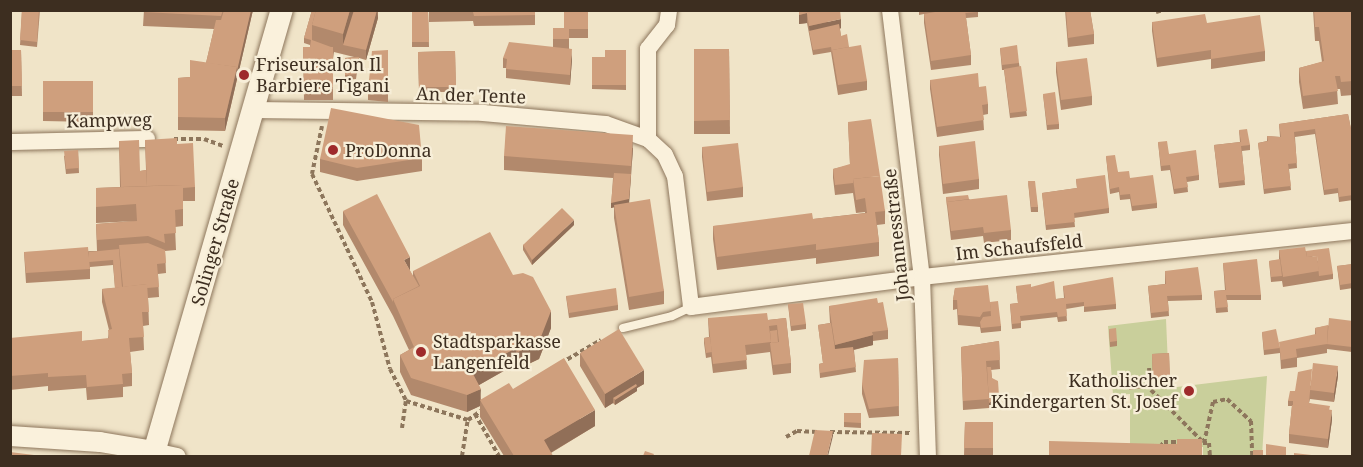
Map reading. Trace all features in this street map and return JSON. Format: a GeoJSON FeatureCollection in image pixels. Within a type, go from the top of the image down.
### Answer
{"type":"FeatureCollection","features":[{"type":"Feature","properties":{"kind":"main road","name":"Solinger Straße"},"geometry":{"type":"LineString","coordinates":[[153,454],[282,10]]}},
{"type":"Feature","properties":{"kind":"street"},"geometry":{"type":"LineString","coordinates":[[669,10],[667,25],[648,49],[648,139],[665,154],[675,176],[691,307]]}},
{"type":"Feature","properties":{"kind":"street","name":"Johannesstraße"},"geometry":{"type":"LineString","coordinates":[[890,10],[922,277],[928,456]]}},
{"type":"Feature","properties":{"kind":"street","name":"An der Tente"},"geometry":{"type":"LineString","coordinates":[[253,110],[483,113],[595,123],[648,139]]}},
{"type":"Feature","properties":{"kind":"street","name":"Kampweg"},"geometry":{"type":"LineString","coordinates":[[10,142],[147,139]]}},
{"type":"Feature","properties":{"kind":"street","name":"Im Schaufsfeld"},"geometry":{"type":"LineString","coordinates":[[691,307],[922,277],[1353,231]]}},
{"type":"Feature","properties":{"kind":"street"},"geometry":{"type":"LineString","coordinates":[[10,436],[92,441],[153,454],[177,456]]}},
{"type":"Feature","properties":{"kind":"lane"},"geometry":{"type":"LineString","coordinates":[[623,328],[672,316],[691,307]]}},
{"type":"Feature","properties":{"kind":"path"},"geometry":{"type":"LineString","coordinates":[[1156,12],[1163,10]]}},
{"type":"Feature","properties":{"kind":"path"},"geometry":{"type":"LineString","coordinates":[[325,111],[312,174],[372,302],[390,369],[406,401],[402,429]]}},
{"type":"Feature","properties":{"kind":"path","name":"Kampweg"},"geometry":{"type":"LineString","coordinates":[[147,139],[204,139],[241,153]]}},
{"type":"Feature","properties":{"kind":"path"},"geometry":{"type":"LineString","coordinates":[[551,368],[623,328]]}},
{"type":"Feature","properties":{"kind":"path"},"geometry":{"type":"LineString","coordinates":[[1149,368],[1150,390],[1204,442]]}},
{"type":"Feature","properties":{"kind":"path"},"geometry":{"type":"LineString","coordinates":[[1204,442],[1213,402],[1227,399],[1251,421],[1252,456]]}},
{"type":"Feature","properties":{"kind":"path"},"geometry":{"type":"LineString","coordinates":[[406,401],[468,420]]}},
{"type":"Feature","properties":{"kind":"path"},"geometry":{"type":"LineString","coordinates":[[462,456],[468,420],[493,403]]}},
{"type":"Feature","properties":{"kind":"path"},"geometry":{"type":"LineString","coordinates":[[475,414],[501,456]]}},
{"type":"Feature","properties":{"kind":"path"},"geometry":{"type":"LineString","coordinates":[[786,437],[797,431],[929,433]]}},
{"type":"Feature","properties":{"kind":"path"},"geometry":{"type":"LineString","coordinates":[[1152,455],[1164,442],[1184,442]]}},
{"type":"Feature","properties":{"kind":"path"},"geometry":{"type":"LineString","coordinates":[[1194,442],[1209,443],[1210,456]]}},
{"type":"Feature","properties":{"kind":"green space","name":"Katholischer Kindergarten St. Josef"},"geometry":{"type":"Polygon","coordinates":[[[1166,319],[1169,388],[1267,376],[1262,456],[1203,456],[1203,447],[1163,447],[1130,454],[1130,394],[1113,395],[1108,326],[1166,319]]]}},
{"type":"Feature","properties":{"kind":"building"},"geometry":{"type":"Polygon","coordinates":[[[22,10],[39,10],[37,42],[20,40],[22,10]]]}},
{"type":"Feature","properties":{"kind":"building"},"geometry":{"type":"Polygon","coordinates":[[[144,10],[223,10],[221,16],[143,12],[144,10]]]}},
{"type":"Feature","properties":{"kind":"building"},"geometry":{"type":"Polygon","coordinates":[[[224,10],[251,10],[237,71],[237,67],[206,63],[216,20],[221,20],[224,10]]]}},
{"type":"Feature","properties":{"kind":"building"},"geometry":{"type":"Polygon","coordinates":[[[312,10],[316,10],[312,25],[312,40],[331,47],[310,47],[311,40],[304,38],[312,10]]]}},
{"type":"Feature","properties":{"kind":"building"},"geometry":{"type":"Polygon","coordinates":[[[316,10],[350,10],[343,34],[312,25],[316,10]]]}},
{"type":"Feature","properties":{"kind":"building"},"geometry":{"type":"Polygon","coordinates":[[[354,10],[377,10],[366,50],[343,45],[354,10]]]}},
{"type":"Feature","properties":{"kind":"building"},"geometry":{"type":"Polygon","coordinates":[[[412,10],[428,10],[429,42],[412,42],[412,10]]]}},
{"type":"Feature","properties":{"kind":"building"},"geometry":{"type":"Polygon","coordinates":[[[429,10],[535,10],[535,15],[474,16],[473,12],[429,12],[429,10]]]}},
{"type":"Feature","properties":{"kind":"building"},"geometry":{"type":"Polygon","coordinates":[[[564,10],[588,10],[588,29],[569,29],[569,39],[553,39],[553,28],[564,28],[564,10]]]}},
{"type":"Feature","properties":{"kind":"building"},"geometry":{"type":"Polygon","coordinates":[[[799,10],[840,10],[841,19],[809,26],[807,13],[799,15],[799,10]]]}},
{"type":"Feature","properties":{"kind":"building"},"geometry":{"type":"Polygon","coordinates":[[[946,10],[965,10],[971,55],[931,61],[924,14],[946,10]]]}},
{"type":"Feature","properties":{"kind":"building"},"geometry":{"type":"Polygon","coordinates":[[[965,10],[978,10],[978,12],[965,13],[965,10]]]}},
{"type":"Feature","properties":{"kind":"building"},"geometry":{"type":"Polygon","coordinates":[[[1066,10],[1090,10],[1094,34],[1068,38],[1066,10]]]}},
{"type":"Feature","properties":{"kind":"building"},"geometry":{"type":"Polygon","coordinates":[[[1314,10],[1353,10],[1353,81],[1341,82],[1340,76],[1335,76],[1338,91],[1303,96],[1299,68],[1324,61],[1319,27],[1315,27],[1314,10]]]}},
{"type":"Feature","properties":{"kind":"building"},"geometry":{"type":"Polygon","coordinates":[[[1205,14],[1207,23],[1260,15],[1265,51],[1211,59],[1211,50],[1157,58],[1152,22],[1205,14]]]}},
{"type":"Feature","properties":{"kind":"building"},"geometry":{"type":"Polygon","coordinates":[[[839,24],[841,36],[847,34],[849,47],[832,50],[832,54],[831,47],[813,50],[809,31],[839,24]]]}},
{"type":"Feature","properties":{"kind":"building"},"geometry":{"type":"Polygon","coordinates":[[[509,42],[572,49],[570,75],[506,69],[507,59],[503,58],[509,42]]]}},
{"type":"Feature","properties":{"kind":"building"},"geometry":{"type":"Polygon","coordinates":[[[861,45],[867,81],[838,85],[832,50],[861,45]]]}},
{"type":"Feature","properties":{"kind":"building"},"geometry":{"type":"Polygon","coordinates":[[[1017,45],[1019,63],[1002,65],[1000,48],[1017,45]]]}},
{"type":"Feature","properties":{"kind":"building"},"geometry":{"type":"Polygon","coordinates":[[[303,47],[333,47],[333,87],[304,87],[303,47]]]}},
{"type":"Feature","properties":{"kind":"building"},"geometry":{"type":"Polygon","coordinates":[[[694,49],[729,49],[730,120],[694,121],[694,49]]]}},
{"type":"Feature","properties":{"kind":"building"},"geometry":{"type":"Polygon","coordinates":[[[10,50],[21,50],[22,86],[10,86],[10,50]]]}},
{"type":"Feature","properties":{"kind":"building"},"geometry":{"type":"Polygon","coordinates":[[[388,50],[388,93],[368,90],[372,51],[388,50]]]}},
{"type":"Feature","properties":{"kind":"building"},"geometry":{"type":"Polygon","coordinates":[[[605,50],[626,50],[626,85],[592,85],[592,57],[605,57],[605,50]]]}},
{"type":"Feature","properties":{"kind":"building"},"geometry":{"type":"Polygon","coordinates":[[[455,51],[456,87],[419,87],[418,52],[455,51]]]}},
{"type":"Feature","properties":{"kind":"building"},"geometry":{"type":"Polygon","coordinates":[[[359,57],[356,74],[345,75],[345,58],[359,57]]]}},
{"type":"Feature","properties":{"kind":"building"},"geometry":{"type":"Polygon","coordinates":[[[1087,58],[1092,96],[1061,100],[1056,62],[1087,58]]]}},
{"type":"Feature","properties":{"kind":"building"},"geometry":{"type":"Polygon","coordinates":[[[190,60],[237,67],[225,118],[178,117],[178,78],[190,77],[190,60]]]}},
{"type":"Feature","properties":{"kind":"building"},"geometry":{"type":"Polygon","coordinates":[[[1021,66],[1027,111],[1010,113],[1004,69],[1021,66]]]}},
{"type":"Feature","properties":{"kind":"building"},"geometry":{"type":"Polygon","coordinates":[[[978,73],[979,87],[986,86],[988,104],[982,105],[984,120],[937,127],[930,80],[978,73]]]}},
{"type":"Feature","properties":{"kind":"building"},"geometry":{"type":"Polygon","coordinates":[[[43,81],[93,81],[93,112],[43,112],[43,81]]]}},
{"type":"Feature","properties":{"kind":"building"},"geometry":{"type":"Polygon","coordinates":[[[1055,92],[1059,124],[1047,125],[1043,94],[1055,92]]]}},
{"type":"Feature","properties":{"kind":"building"},"geometry":{"type":"Polygon","coordinates":[[[331,108],[419,125],[422,158],[357,168],[320,159],[331,108]]]}},
{"type":"Feature","properties":{"kind":"building"},"geometry":{"type":"Polygon","coordinates":[[[1348,114],[1353,139],[1353,195],[1339,197],[1338,188],[1324,190],[1315,129],[1294,132],[1297,163],[1288,164],[1291,186],[1264,189],[1258,143],[1268,141],[1267,136],[1281,137],[1279,124],[1348,114]]]}},
{"type":"Feature","properties":{"kind":"building"},"geometry":{"type":"Polygon","coordinates":[[[871,119],[880,176],[853,179],[853,183],[835,185],[833,169],[850,164],[848,122],[871,119]]]}},
{"type":"Feature","properties":{"kind":"building"},"geometry":{"type":"Polygon","coordinates":[[[506,126],[633,135],[631,166],[504,156],[506,126]]]}},
{"type":"Feature","properties":{"kind":"building"},"geometry":{"type":"Polygon","coordinates":[[[1247,129],[1250,145],[1241,146],[1245,180],[1219,183],[1214,145],[1241,142],[1239,130],[1247,129]]]}},
{"type":"Feature","properties":{"kind":"building"},"geometry":{"type":"Polygon","coordinates":[[[177,138],[177,144],[193,143],[195,187],[147,186],[145,140],[177,138]]]}},
{"type":"Feature","properties":{"kind":"building"},"geometry":{"type":"Polygon","coordinates":[[[139,140],[140,171],[146,170],[147,186],[121,187],[119,141],[139,140]]]}},
{"type":"Feature","properties":{"kind":"building"},"geometry":{"type":"Polygon","coordinates":[[[975,141],[979,179],[943,184],[939,146],[975,141]]]}},
{"type":"Feature","properties":{"kind":"building"},"geometry":{"type":"Polygon","coordinates":[[[1167,141],[1169,154],[1196,150],[1199,175],[1186,177],[1188,187],[1174,189],[1170,165],[1161,166],[1158,142],[1167,141]]]}},
{"type":"Feature","properties":{"kind":"building"},"geometry":{"type":"Polygon","coordinates":[[[738,143],[743,187],[707,192],[702,147],[738,143]]]}},
{"type":"Feature","properties":{"kind":"building"},"geometry":{"type":"Polygon","coordinates":[[[78,150],[79,168],[66,169],[64,151],[78,150]]]}},
{"type":"Feature","properties":{"kind":"building"},"geometry":{"type":"Polygon","coordinates":[[[1115,155],[1118,172],[1129,171],[1130,178],[1153,175],[1157,203],[1132,206],[1130,194],[1120,195],[1119,187],[1110,189],[1106,156],[1115,155]]]}},
{"type":"Feature","properties":{"kind":"building"},"geometry":{"type":"Polygon","coordinates":[[[614,173],[631,174],[629,199],[611,203],[614,173]]]}},
{"type":"Feature","properties":{"kind":"building"},"geometry":{"type":"Polygon","coordinates":[[[1105,175],[1109,208],[1074,213],[1075,222],[1046,225],[1042,193],[1077,188],[1076,179],[1105,175]]]}},
{"type":"Feature","properties":{"kind":"building"},"geometry":{"type":"Polygon","coordinates":[[[880,176],[885,211],[875,212],[879,242],[816,250],[816,244],[717,257],[713,226],[812,213],[813,219],[867,213],[865,198],[856,200],[853,179],[880,176]]]}},
{"type":"Feature","properties":{"kind":"building"},"geometry":{"type":"Polygon","coordinates":[[[1028,181],[1035,181],[1038,207],[1031,207],[1028,181]]]}},
{"type":"Feature","properties":{"kind":"building"},"geometry":{"type":"Polygon","coordinates":[[[183,185],[183,209],[175,210],[176,233],[164,234],[165,243],[148,236],[97,240],[96,224],[137,221],[136,204],[96,207],[96,188],[183,185]]]}},
{"type":"Feature","properties":{"kind":"building"},"geometry":{"type":"Polygon","coordinates":[[[377,194],[410,257],[404,260],[419,286],[393,299],[393,302],[343,211],[377,194]]]}},
{"type":"Feature","properties":{"kind":"building"},"geometry":{"type":"Polygon","coordinates":[[[968,195],[969,199],[947,202],[947,207],[946,197],[968,195]]]}},
{"type":"Feature","properties":{"kind":"building"},"geometry":{"type":"Polygon","coordinates":[[[1007,195],[1011,230],[984,233],[983,227],[951,231],[947,202],[1007,195]]]}},
{"type":"Feature","properties":{"kind":"building"},"geometry":{"type":"Polygon","coordinates":[[[650,199],[664,291],[629,297],[614,205],[650,199]]]}},
{"type":"Feature","properties":{"kind":"building"},"geometry":{"type":"Polygon","coordinates":[[[562,208],[574,220],[532,260],[523,245],[562,208]]]}},
{"type":"Feature","properties":{"kind":"building"},"geometry":{"type":"Polygon","coordinates":[[[490,232],[513,275],[523,273],[533,277],[551,311],[539,342],[518,352],[516,348],[472,372],[481,389],[467,395],[411,378],[400,355],[414,347],[393,299],[420,286],[413,271],[490,232]]]}},
{"type":"Feature","properties":{"kind":"building"},"geometry":{"type":"Polygon","coordinates":[[[148,243],[165,250],[166,263],[157,264],[159,287],[147,288],[147,284],[123,287],[119,245],[148,243]]]}},
{"type":"Feature","properties":{"kind":"building"},"geometry":{"type":"Polygon","coordinates":[[[88,247],[90,269],[26,273],[24,252],[88,247]]]}},
{"type":"Feature","properties":{"kind":"building"},"geometry":{"type":"Polygon","coordinates":[[[1305,247],[1307,257],[1317,256],[1319,271],[1283,277],[1279,250],[1305,247]]]}},
{"type":"Feature","properties":{"kind":"building"},"geometry":{"type":"Polygon","coordinates":[[[1329,248],[1333,274],[1319,276],[1317,256],[1307,257],[1306,251],[1329,248]]]}},
{"type":"Feature","properties":{"kind":"building"},"geometry":{"type":"Polygon","coordinates":[[[119,249],[122,287],[115,288],[113,260],[89,262],[89,252],[119,249]]]}},
{"type":"Feature","properties":{"kind":"building"},"geometry":{"type":"Polygon","coordinates":[[[1257,259],[1261,295],[1226,295],[1228,307],[1216,308],[1214,291],[1226,290],[1223,263],[1257,259]]]}},
{"type":"Feature","properties":{"kind":"building"},"geometry":{"type":"Polygon","coordinates":[[[1280,259],[1282,276],[1271,277],[1269,261],[1280,259]]]}},
{"type":"Feature","properties":{"kind":"building"},"geometry":{"type":"Polygon","coordinates":[[[1353,264],[1353,283],[1340,285],[1337,266],[1353,264]]]}},
{"type":"Feature","properties":{"kind":"building"},"geometry":{"type":"Polygon","coordinates":[[[1198,267],[1202,295],[1167,296],[1169,311],[1151,313],[1148,286],[1166,284],[1165,271],[1198,267]]]}},
{"type":"Feature","properties":{"kind":"building"},"geometry":{"type":"Polygon","coordinates":[[[1113,277],[1116,304],[1084,307],[1084,302],[1066,304],[1067,316],[1058,317],[1057,312],[1020,316],[1021,323],[1012,324],[1010,304],[1018,303],[1016,286],[1031,284],[1031,287],[1054,281],[1056,299],[1065,298],[1063,286],[1113,277]]]}},
{"type":"Feature","properties":{"kind":"building"},"geometry":{"type":"Polygon","coordinates":[[[147,284],[149,312],[142,312],[144,337],[129,338],[132,373],[122,374],[123,384],[87,387],[86,375],[48,377],[48,373],[10,376],[10,338],[82,331],[82,341],[109,338],[108,330],[112,329],[102,289],[147,284]]]}},
{"type":"Feature","properties":{"kind":"building"},"geometry":{"type":"Polygon","coordinates":[[[988,285],[991,311],[983,312],[980,317],[958,315],[957,300],[953,300],[955,288],[988,285]]]}},
{"type":"Feature","properties":{"kind":"building"},"geometry":{"type":"Polygon","coordinates":[[[616,288],[618,305],[569,313],[566,296],[616,288]]]}},
{"type":"Feature","properties":{"kind":"building"},"geometry":{"type":"Polygon","coordinates":[[[877,298],[878,303],[883,302],[888,330],[872,332],[873,335],[835,345],[829,306],[877,298]]]}},
{"type":"Feature","properties":{"kind":"building"},"geometry":{"type":"Polygon","coordinates":[[[998,301],[1001,326],[981,328],[980,322],[983,317],[991,316],[990,302],[998,301]]]}},
{"type":"Feature","properties":{"kind":"building"},"geometry":{"type":"Polygon","coordinates":[[[803,303],[806,324],[791,326],[788,304],[803,303]]]}},
{"type":"Feature","properties":{"kind":"building"},"geometry":{"type":"Polygon","coordinates":[[[767,313],[768,320],[786,318],[791,363],[773,365],[770,343],[779,342],[777,325],[769,326],[771,342],[745,345],[747,360],[713,364],[708,318],[767,313]]]}},
{"type":"Feature","properties":{"kind":"building"},"geometry":{"type":"Polygon","coordinates":[[[1329,318],[1353,321],[1352,347],[1326,344],[1329,318]]]}},
{"type":"Feature","properties":{"kind":"building"},"geometry":{"type":"Polygon","coordinates":[[[831,323],[835,349],[853,347],[856,367],[820,373],[819,364],[823,363],[818,325],[831,323]]]}},
{"type":"Feature","properties":{"kind":"building"},"geometry":{"type":"Polygon","coordinates":[[[1328,325],[1327,344],[1296,349],[1297,357],[1281,360],[1279,342],[1316,334],[1315,328],[1328,325]]]}},
{"type":"Feature","properties":{"kind":"building"},"geometry":{"type":"Polygon","coordinates":[[[1116,328],[1117,341],[1110,342],[1109,329],[1116,328]]]}},
{"type":"Feature","properties":{"kind":"building"},"geometry":{"type":"Polygon","coordinates":[[[619,329],[644,370],[605,394],[580,353],[619,329]]]}},
{"type":"Feature","properties":{"kind":"building"},"geometry":{"type":"Polygon","coordinates":[[[1276,329],[1280,348],[1264,350],[1262,332],[1276,329]]]}},
{"type":"Feature","properties":{"kind":"building"},"geometry":{"type":"Polygon","coordinates":[[[777,330],[778,342],[771,343],[770,331],[777,330]]]}},
{"type":"Feature","properties":{"kind":"building"},"geometry":{"type":"Polygon","coordinates":[[[710,337],[712,352],[706,353],[704,338],[710,337]]]}},
{"type":"Feature","properties":{"kind":"building"},"geometry":{"type":"Polygon","coordinates":[[[999,341],[1000,360],[986,361],[989,399],[963,401],[961,347],[999,341]]]}},
{"type":"Feature","properties":{"kind":"building"},"geometry":{"type":"Polygon","coordinates":[[[1169,353],[1170,378],[1153,379],[1152,354],[1169,353]]]}},
{"type":"Feature","properties":{"kind":"building"},"geometry":{"type":"Polygon","coordinates":[[[564,358],[595,410],[544,440],[553,456],[514,456],[480,400],[509,383],[513,389],[564,358]]]}},
{"type":"Feature","properties":{"kind":"building"},"geometry":{"type":"Polygon","coordinates":[[[898,358],[899,406],[869,409],[862,384],[864,360],[898,358]]]}},
{"type":"Feature","properties":{"kind":"building"},"geometry":{"type":"Polygon","coordinates":[[[1313,363],[1338,366],[1334,393],[1310,390],[1313,363]]]}},
{"type":"Feature","properties":{"kind":"building"},"geometry":{"type":"Polygon","coordinates":[[[987,367],[991,367],[992,378],[998,381],[999,396],[989,403],[987,367]]]}},
{"type":"Feature","properties":{"kind":"building"},"geometry":{"type":"Polygon","coordinates":[[[1312,369],[1309,403],[1330,406],[1329,410],[1293,406],[1293,401],[1288,401],[1290,391],[1295,391],[1298,372],[1312,369]]]}},
{"type":"Feature","properties":{"kind":"building"},"geometry":{"type":"Polygon","coordinates":[[[1142,376],[1143,383],[1129,385],[1129,377],[1142,376]]]}},
{"type":"Feature","properties":{"kind":"building"},"geometry":{"type":"Polygon","coordinates":[[[636,384],[637,386],[615,400],[613,398],[636,384]]]}},
{"type":"Feature","properties":{"kind":"building"},"geometry":{"type":"Polygon","coordinates":[[[1292,405],[1332,410],[1328,439],[1289,434],[1292,405]]]}},
{"type":"Feature","properties":{"kind":"building"},"geometry":{"type":"Polygon","coordinates":[[[844,413],[861,413],[861,423],[844,422],[844,413]]]}},
{"type":"Feature","properties":{"kind":"building"},"geometry":{"type":"Polygon","coordinates":[[[965,422],[993,422],[993,448],[964,448],[965,422]]]}},
{"type":"Feature","properties":{"kind":"building"},"geometry":{"type":"Polygon","coordinates":[[[815,430],[833,431],[827,456],[809,456],[815,430]]]}},
{"type":"Feature","properties":{"kind":"building"},"geometry":{"type":"Polygon","coordinates":[[[872,433],[902,434],[901,456],[871,456],[872,433]]]}},
{"type":"Feature","properties":{"kind":"building"},"geometry":{"type":"Polygon","coordinates":[[[1177,439],[1202,439],[1202,456],[1177,456],[1177,439]]]}},
{"type":"Feature","properties":{"kind":"building"},"geometry":{"type":"Polygon","coordinates":[[[1049,441],[1164,444],[1164,456],[1049,456],[1049,441]]]}},
{"type":"Feature","properties":{"kind":"building"},"geometry":{"type":"Polygon","coordinates":[[[1164,444],[1177,444],[1177,456],[1164,456],[1164,444]]]}},
{"type":"Feature","properties":{"kind":"building"},"geometry":{"type":"Polygon","coordinates":[[[1266,444],[1286,447],[1286,456],[1266,456],[1266,444]]]}},
{"type":"Feature","properties":{"kind":"building"},"geometry":{"type":"Polygon","coordinates":[[[1253,450],[1263,450],[1263,456],[1253,456],[1253,450]]]}},
{"type":"Feature","properties":{"kind":"building"},"geometry":{"type":"Polygon","coordinates":[[[645,451],[654,454],[643,456],[645,451]]]}},
{"type":"Feature","properties":{"kind":"building"},"geometry":{"type":"Polygon","coordinates":[[[10,452],[42,456],[10,456],[10,452]]]}},
{"type":"Feature","properties":{"kind":"building"},"geometry":{"type":"Polygon","coordinates":[[[1294,453],[1320,456],[1294,456],[1294,453]]]}},
{"type":"Feature","properties":{"kind":"place","name":"Friseursalon Il Barbiere Tigani"},"geometry":{"type":"Point","coordinates":[244,75]}},
{"type":"Feature","properties":{"kind":"place","name":"ProDonna"},"geometry":{"type":"Point","coordinates":[333,150]}},
{"type":"Feature","properties":{"kind":"place","name":"Stadtsparkasse Langenfeld"},"geometry":{"type":"Point","coordinates":[421,352]}},
{"type":"Feature","properties":{"kind":"place","name":"Katholischer Kindergarten St. Josef"},"geometry":{"type":"Point","coordinates":[1189,391]}}]}
